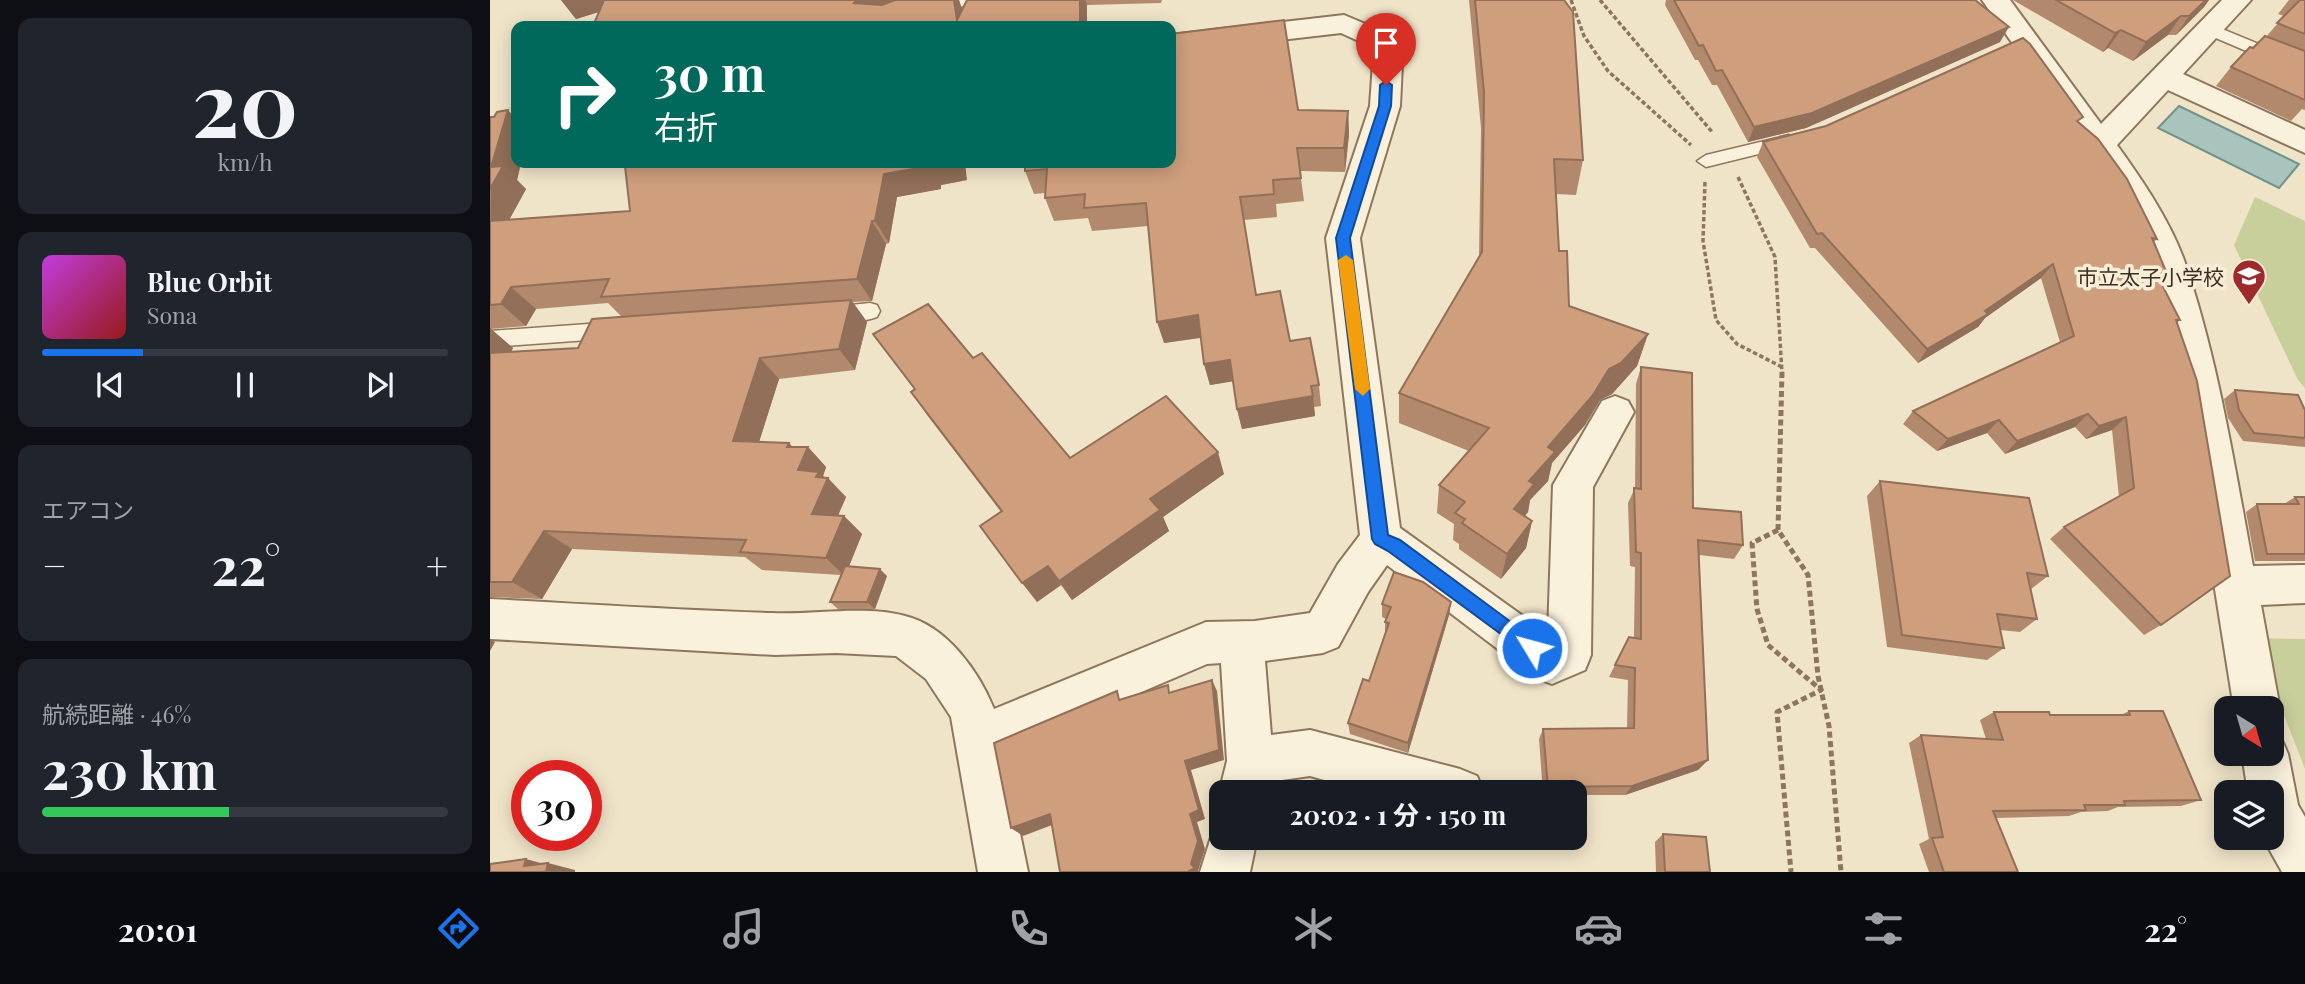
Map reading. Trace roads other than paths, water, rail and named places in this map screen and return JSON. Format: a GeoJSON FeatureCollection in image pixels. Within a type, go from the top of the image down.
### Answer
{"type":"FeatureCollection","features":[{"type":"Feature","properties":{"kind":"street"},"geometry":{"type":"LineString","coordinates":[[1996,0],[2017,42],[2101,143],[2131,188],[2166,258],[2203,394],[2255,696]]}},
{"type":"Feature","properties":{"kind":"street"},"geometry":{"type":"LineString","coordinates":[[2101,143],[2210,29],[2230,2]]}},
{"type":"Feature","properties":{"kind":"street"},"geometry":{"type":"LineString","coordinates":[[980,738],[1206,642],[1242,642],[1324,632],[1353,578],[1381,539],[1343,238],[1385,106],[1388,44],[1340,12],[1176,43]]}},
{"type":"Feature","properties":{"kind":"street"},"geometry":{"type":"LineString","coordinates":[[2165,77],[2305,142]]}},
{"type":"Feature","properties":{"kind":"street"},"geometry":{"type":"LineString","coordinates":[[1381,539],[1394,545],[1552,663],[1569,655],[1573,485],[1615,412]]}},
{"type":"Feature","properties":{"kind":"street"},"geometry":{"type":"LineString","coordinates":[[2236,586],[2305,584]]}},
{"type":"Feature","properties":{"kind":"street"},"geometry":{"type":"LineString","coordinates":[[490,619],[775,634],[836,632],[904,636],[942,664],[972,710],[980,738],[1003,872]]}},
{"type":"Feature","properties":{"kind":"street"},"geometry":{"type":"LineString","coordinates":[[1242,642],[1247,777],[1310,754],[1410,780]]}},
{"type":"Feature","properties":{"kind":"street"},"geometry":{"type":"LineString","coordinates":[[2267,766],[2275,812],[2305,864]]}},
{"type":"Feature","properties":{"kind":"street"},"geometry":{"type":"LineString","coordinates":[[1225,872],[1230,850]]}},
{"type":"Feature","properties":{"kind":"lane"},"geometry":{"type":"LineString","coordinates":[[892,21],[933,7],[975,0]]}},
{"type":"Feature","properties":{"kind":"lane"},"geometry":{"type":"LineString","coordinates":[[2210,29],[2305,70]]}},
{"type":"Feature","properties":{"kind":"lane"},"geometry":{"type":"LineString","coordinates":[[1706,161],[1812,135]]}},
{"type":"Feature","properties":{"kind":"lane"},"geometry":{"type":"LineString","coordinates":[[804,316],[870,311]]}},
{"type":"Feature","properties":{"kind":"lane"},"geometry":{"type":"LineString","coordinates":[[490,339],[631,328]]}},
{"type":"Feature","properties":{"kind":"water"},"geometry":{"type":"Polygon","coordinates":[[[2179,106],[2299,164],[2279,188],[2158,128],[2179,106]]]}},
{"type":"Feature","properties":{"kind":"place","name":"市立太子小学校"},"geometry":{"type":"Point","coordinates":[2249,306]}}]}
